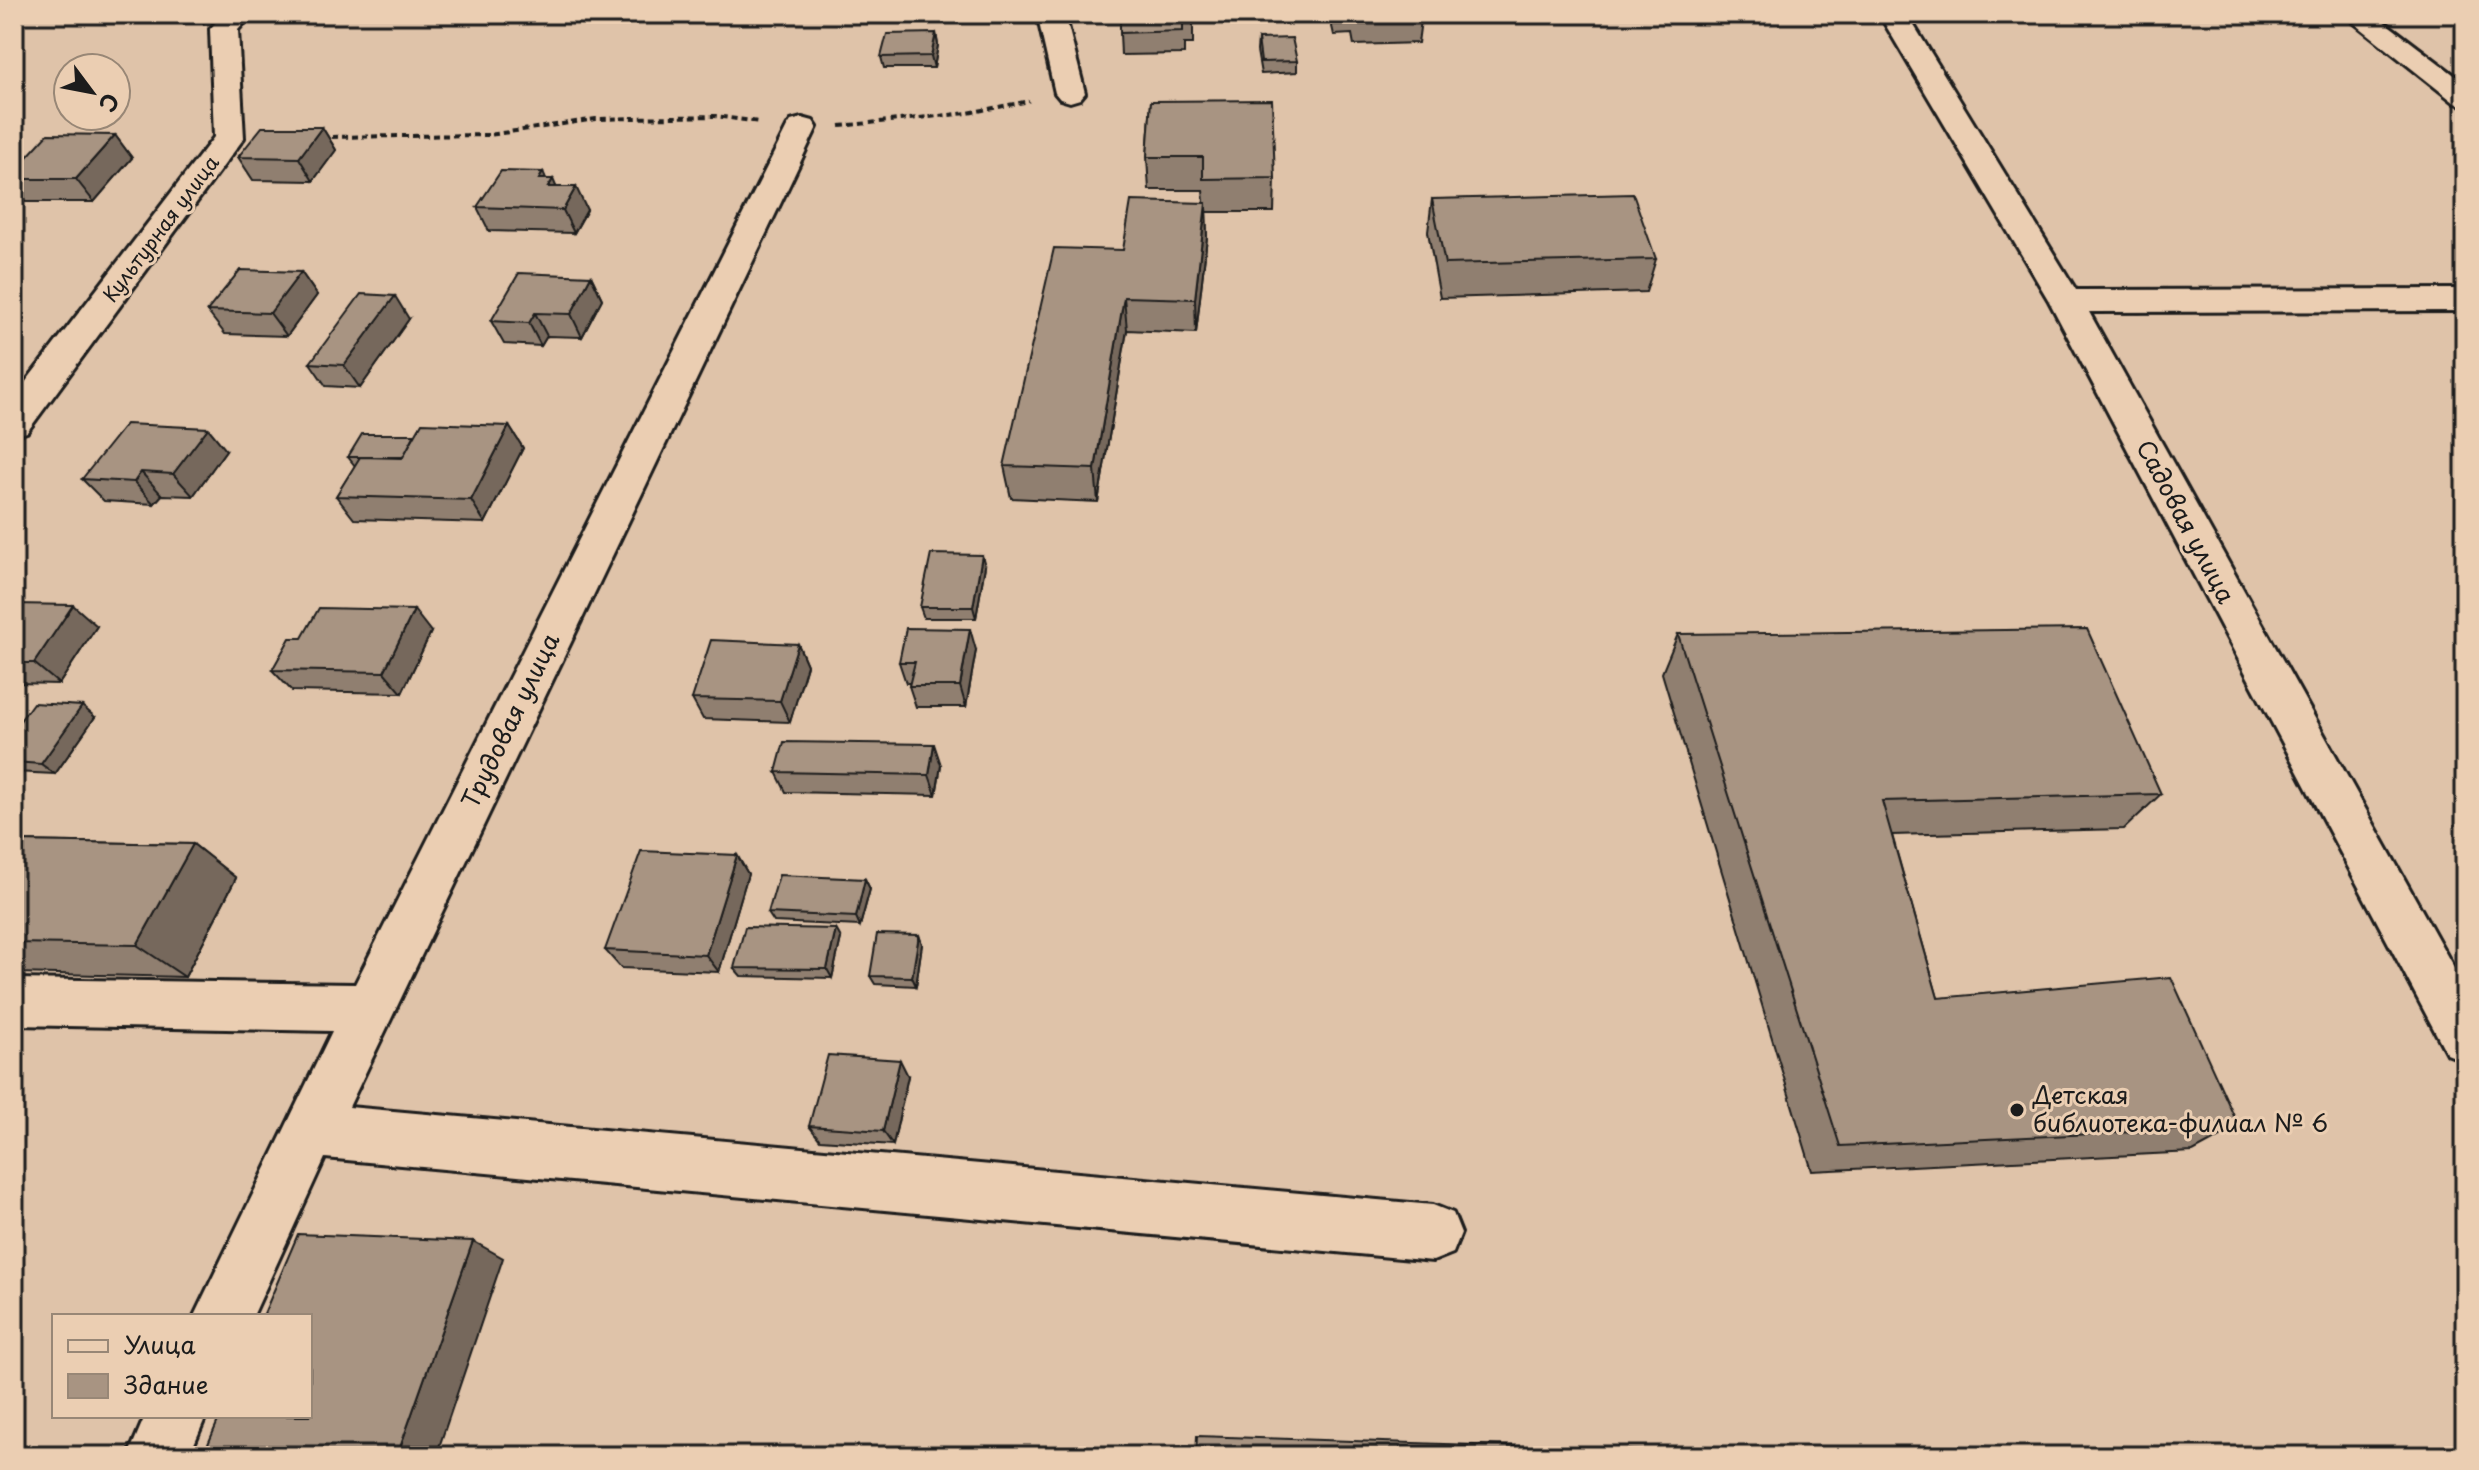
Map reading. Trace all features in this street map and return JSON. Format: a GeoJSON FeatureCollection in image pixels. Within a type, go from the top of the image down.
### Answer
{"type":"FeatureCollection","features":[{"type":"Feature","properties":{"kind":"street","name":"Культурная улица"},"geometry":{"type":"LineString","coordinates":[[14,423],[229,138],[224,29],[238,14]]}},
{"type":"Feature","properties":{"kind":"street"},"geometry":{"type":"LineString","coordinates":[[1051,14],[1070,93]]}},
{"type":"Feature","properties":{"kind":"street","name":"Садовая улица"},"geometry":{"type":"LineString","coordinates":[[1893,14],[2066,301],[2465,1037]]}},
{"type":"Feature","properties":{"kind":"street"},"geometry":{"type":"LineString","coordinates":[[2357,14],[2465,97]]}},
{"type":"Feature","properties":{"kind":"street","name":"Трудовая улица"},"geometry":{"type":"LineString","coordinates":[[224,1314],[369,1008],[802,127]]}},
{"type":"Feature","properties":{"kind":"street"},"geometry":{"type":"LineString","coordinates":[[2066,301],[2465,300]]}},
{"type":"Feature","properties":{"kind":"street"},"geometry":{"type":"LineString","coordinates":[[14,1002],[369,1008]]}},
{"type":"Feature","properties":{"kind":"street"},"geometry":{"type":"LineString","coordinates":[[310,1130],[1433,1233]]}},
{"type":"Feature","properties":{"kind":"street"},"geometry":{"type":"LineString","coordinates":[[158,1456],[175,1418]]}},
{"type":"Feature","properties":{"kind":"path"},"geometry":{"type":"LineString","coordinates":[[319,137],[489,135],[596,119],[670,117],[715,116],[802,127],[858,125],[968,113],[1070,93]]}},
{"type":"Feature","properties":{"kind":"building"},"geometry":{"type":"Polygon","coordinates":[[[1120,14],[1193,14],[1193,21],[1183,21],[1183,31],[1120,33],[1120,14]]]}},
{"type":"Feature","properties":{"kind":"building"},"geometry":{"type":"Polygon","coordinates":[[[1354,14],[1419,14],[1421,20],[1356,23],[1354,14]]]}},
{"type":"Feature","properties":{"kind":"building"},"geometry":{"type":"Polygon","coordinates":[[[936,33],[931,56],[881,57],[887,34],[936,33]]]}},
{"type":"Feature","properties":{"kind":"building"},"geometry":{"type":"Polygon","coordinates":[[[1292,38],[1297,61],[1261,62],[1258,39],[1292,38]]]}},
{"type":"Feature","properties":{"kind":"building"},"geometry":{"type":"Polygon","coordinates":[[[1272,100],[1275,178],[1203,179],[1203,157],[1147,157],[1151,101],[1272,100]]]}},
{"type":"Feature","properties":{"kind":"building"},"geometry":{"type":"Polygon","coordinates":[[[262,127],[322,127],[299,158],[238,157],[262,127]]]}},
{"type":"Feature","properties":{"kind":"building"},"geometry":{"type":"Polygon","coordinates":[[[48,134],[115,135],[76,179],[14,179],[14,171],[48,134]]]}},
{"type":"Feature","properties":{"kind":"building"},"geometry":{"type":"Polygon","coordinates":[[[501,171],[543,172],[539,179],[553,179],[548,187],[576,187],[563,210],[477,207],[501,171]]]}},
{"type":"Feature","properties":{"kind":"building"},"geometry":{"type":"Polygon","coordinates":[[[1633,194],[1656,259],[1445,264],[1432,199],[1633,194]]]}},
{"type":"Feature","properties":{"kind":"building"},"geometry":{"type":"Polygon","coordinates":[[[1131,201],[1206,203],[1195,299],[1124,297],[1095,469],[1004,466],[1054,248],[1123,250],[1131,201]]]}},
{"type":"Feature","properties":{"kind":"building"},"geometry":{"type":"Polygon","coordinates":[[[240,270],[301,272],[270,313],[207,311],[240,270]]]}},
{"type":"Feature","properties":{"kind":"building"},"geometry":{"type":"Polygon","coordinates":[[[519,273],[591,276],[571,314],[535,313],[529,323],[491,321],[519,273]]]}},
{"type":"Feature","properties":{"kind":"building"},"geometry":{"type":"Polygon","coordinates":[[[361,294],[395,296],[344,365],[310,363],[361,294]]]}},
{"type":"Feature","properties":{"kind":"building"},"geometry":{"type":"Polygon","coordinates":[[[422,423],[509,426],[471,500],[336,496],[360,457],[402,458],[422,423]]]}},
{"type":"Feature","properties":{"kind":"building"},"geometry":{"type":"Polygon","coordinates":[[[126,424],[208,428],[173,474],[141,472],[134,482],[82,479],[126,424]]]}},
{"type":"Feature","properties":{"kind":"building"},"geometry":{"type":"Polygon","coordinates":[[[362,434],[415,434],[403,457],[348,457],[362,434]]]}},
{"type":"Feature","properties":{"kind":"building"},"geometry":{"type":"Polygon","coordinates":[[[931,554],[982,555],[973,607],[920,607],[931,554]]]}},
{"type":"Feature","properties":{"kind":"building"},"geometry":{"type":"Polygon","coordinates":[[[14,604],[73,605],[34,663],[14,663],[14,604]]]}},
{"type":"Feature","properties":{"kind":"building"},"geometry":{"type":"Polygon","coordinates":[[[319,608],[414,610],[384,672],[272,670],[290,638],[302,638],[319,608]]]}},
{"type":"Feature","properties":{"kind":"building"},"geometry":{"type":"Polygon","coordinates":[[[906,628],[970,629],[960,686],[909,686],[915,662],[899,662],[906,628]]]}},
{"type":"Feature","properties":{"kind":"building"},"geometry":{"type":"Polygon","coordinates":[[[2087,629],[2161,794],[1882,801],[1938,998],[2171,977],[2239,1127],[1840,1146],[1678,634],[2087,629]]]}},
{"type":"Feature","properties":{"kind":"building"},"geometry":{"type":"Polygon","coordinates":[[[711,640],[798,644],[780,701],[692,699],[711,640]]]}},
{"type":"Feature","properties":{"kind":"building"},"geometry":{"type":"Polygon","coordinates":[[[33,703],[82,706],[41,764],[14,762],[14,729],[33,703]]]}},
{"type":"Feature","properties":{"kind":"building"},"geometry":{"type":"Polygon","coordinates":[[[784,742],[934,744],[929,775],[776,772],[784,742]]]}},
{"type":"Feature","properties":{"kind":"building"},"geometry":{"type":"Polygon","coordinates":[[[14,841],[193,844],[137,945],[14,943],[14,841]]]}},
{"type":"Feature","properties":{"kind":"building"},"geometry":{"type":"Polygon","coordinates":[[[641,851],[737,855],[706,955],[605,950],[641,851]]]}},
{"type":"Feature","properties":{"kind":"building"},"geometry":{"type":"Polygon","coordinates":[[[779,875],[865,879],[856,917],[768,913],[779,875]]]}},
{"type":"Feature","properties":{"kind":"building"},"geometry":{"type":"Polygon","coordinates":[[[745,927],[836,929],[827,969],[734,968],[745,927]]]}},
{"type":"Feature","properties":{"kind":"building"},"geometry":{"type":"Polygon","coordinates":[[[877,934],[919,935],[912,977],[870,976],[877,934]]]}},
{"type":"Feature","properties":{"kind":"building"},"geometry":{"type":"Polygon","coordinates":[[[828,1055],[900,1060],[883,1131],[809,1126],[828,1055]]]}},
{"type":"Feature","properties":{"kind":"building"},"geometry":{"type":"Polygon","coordinates":[[[298,1234],[473,1241],[397,1456],[203,1456],[219,1418],[312,1418],[312,1314],[264,1314],[298,1234]]]}},
{"type":"Feature","properties":{"kind":"building"},"geometry":{"type":"Polygon","coordinates":[[[1197,1436],[1694,1452],[1695,1456],[1196,1456],[1197,1436]]]}},
{"type":"Feature","properties":{"kind":"place","name":"Детская библиотека-филиал № 6"},"geometry":{"type":"Point","coordinates":[2017,1110]}}]}
